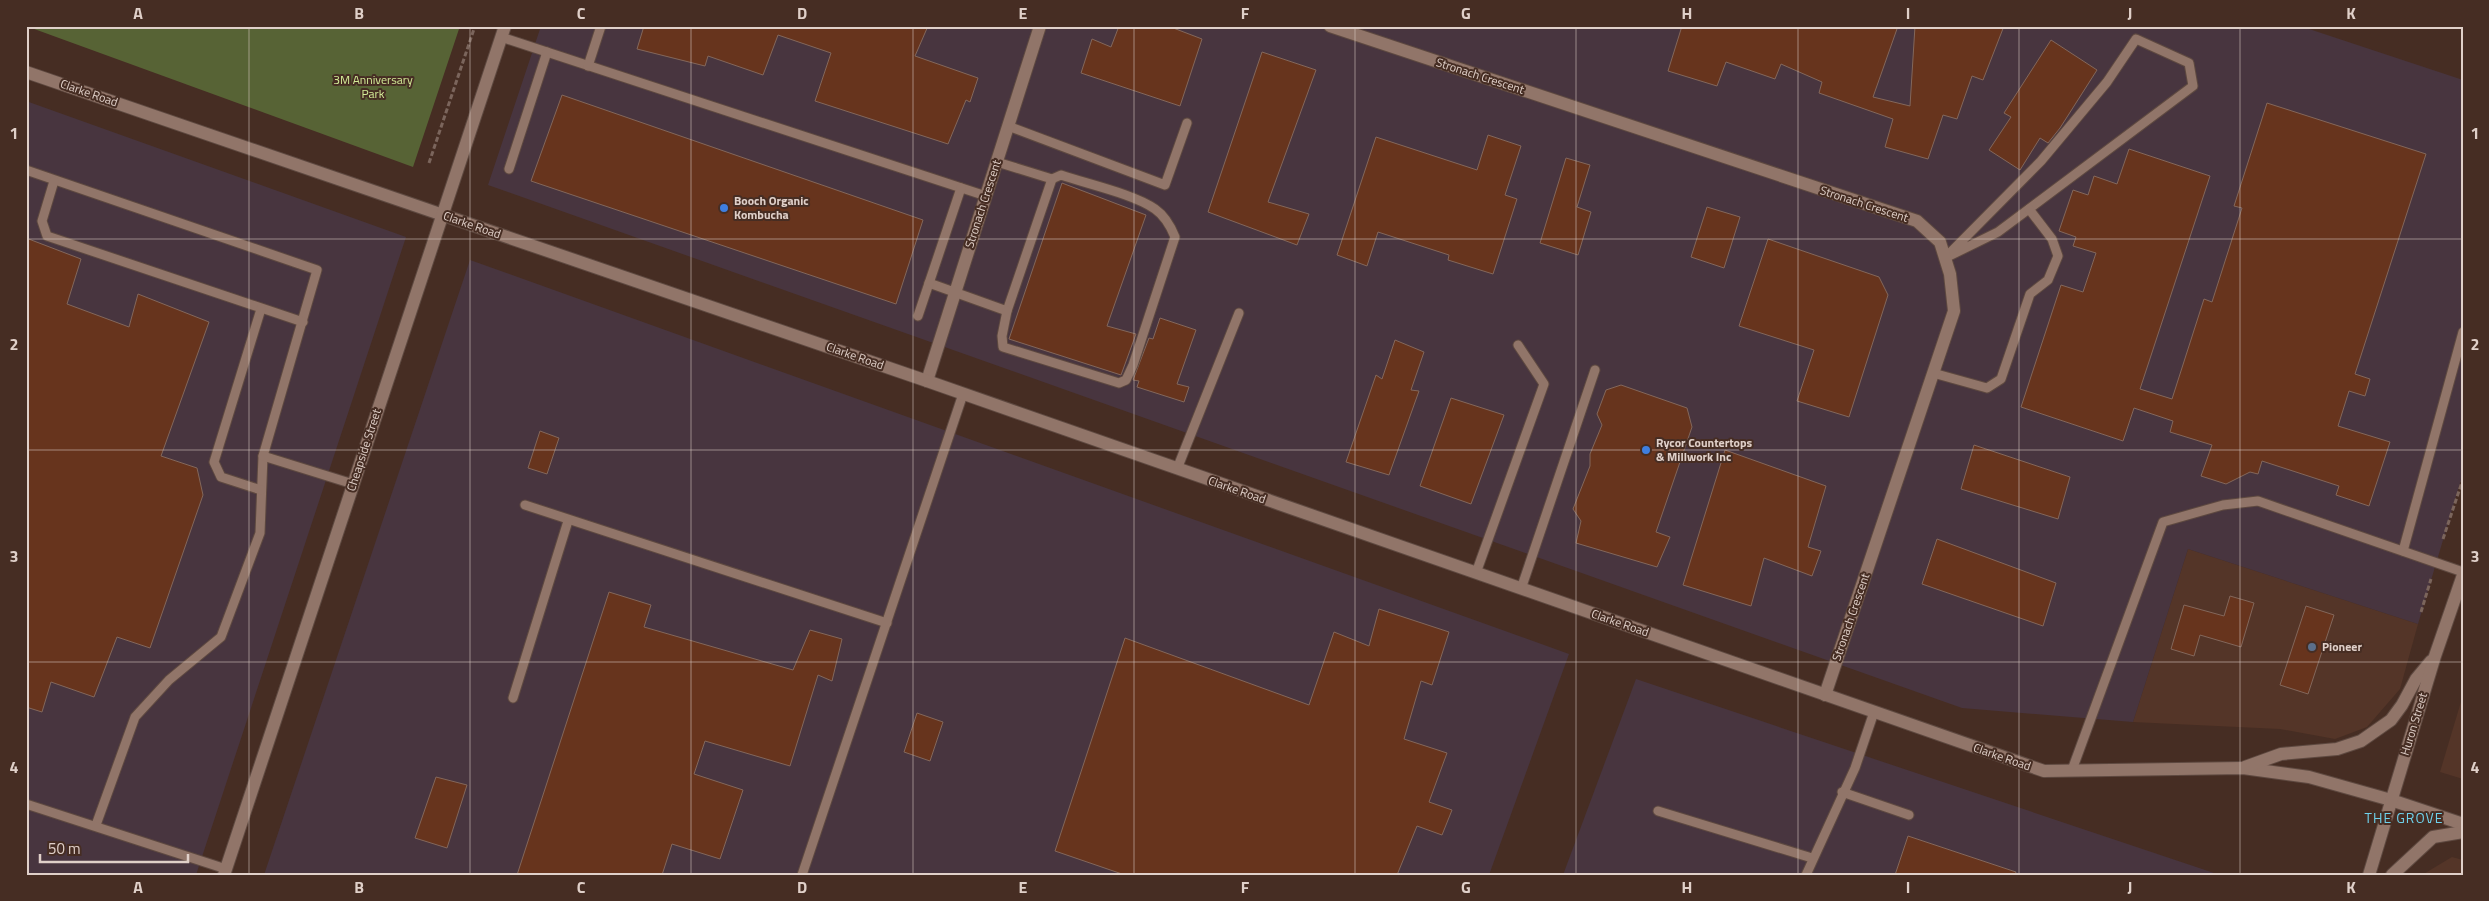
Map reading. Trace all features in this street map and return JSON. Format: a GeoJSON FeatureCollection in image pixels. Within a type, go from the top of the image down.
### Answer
{"type":"FeatureCollection","features":[{"type":"Feature","properties":{"kind":"main road","name":"Stronach Crescent"},"geometry":{"type":"LineString","coordinates":[[927,381],[1040,26]]}},
{"type":"Feature","properties":{"kind":"main road","name":"Stronach Crescent"},"geometry":{"type":"LineString","coordinates":[[1330,26],[1917,221],[1940,242],[1950,274],[1954,311],[1825,695]]}},
{"type":"Feature","properties":{"kind":"main road","name":"Cheapside Street"},"geometry":{"type":"LineString","coordinates":[[225,872],[441,214],[503,32]]}},
{"type":"Feature","properties":{"kind":"main road","name":"Clarke Road"},"geometry":{"type":"LineString","coordinates":[[26,72],[927,381],[2044,771],[2243,768],[2310,778],[2391,800],[2463,824]]}},
{"type":"Feature","properties":{"kind":"main road","name":"Huron Street"},"geometry":{"type":"LineString","coordinates":[[2369,875],[2435,656],[2463,574]]}},
{"type":"Feature","properties":{"kind":"main road"},"geometry":{"type":"LineString","coordinates":[[2243,768],[2281,754],[2337,749],[2361,741],[2391,720],[2402,706],[2416,679],[2435,656]]}},
{"type":"Feature","properties":{"kind":"main road"},"geometry":{"type":"LineString","coordinates":[[2392,875],[2432,837],[2463,832]]}},
{"type":"Feature","properties":{"kind":"lane"},"geometry":{"type":"LineString","coordinates":[[588,66],[601,26]]}},
{"type":"Feature","properties":{"kind":"lane"},"geometry":{"type":"LineString","coordinates":[[503,32],[547,52],[588,66],[986,196]]}},
{"type":"Feature","properties":{"kind":"lane"},"geometry":{"type":"LineString","coordinates":[[2136,39],[2189,63],[2193,86],[1998,232],[1945,258],[2042,161],[2107,82],[2136,39]]}},
{"type":"Feature","properties":{"kind":"lane"},"geometry":{"type":"LineString","coordinates":[[509,169],[547,52]]}},
{"type":"Feature","properties":{"kind":"lane"},"geometry":{"type":"LineString","coordinates":[[1008,126],[1165,185],[1187,123]]}},
{"type":"Feature","properties":{"kind":"lane"},"geometry":{"type":"LineString","coordinates":[[997,162],[1052,179],[1061,175],[1136,200],[1156,209],[1170,226],[1175,237],[1133,365],[1126,380],[1119,383],[1003,347],[1002,336],[1007,311],[1052,179]]}},
{"type":"Feature","properties":{"kind":"lane"},"geometry":{"type":"LineString","coordinates":[[26,170],[317,270],[263,456],[260,533],[221,637],[170,680],[135,717],[96,825]]}},
{"type":"Feature","properties":{"kind":"lane"},"geometry":{"type":"LineString","coordinates":[[54,181],[42,220],[47,236],[303,322]]}},
{"type":"Feature","properties":{"kind":"lane"},"geometry":{"type":"LineString","coordinates":[[918,316],[960,188]]}},
{"type":"Feature","properties":{"kind":"lane"},"geometry":{"type":"LineString","coordinates":[[1933,373],[1987,388],[2001,379],[2030,294],[2048,280],[2058,256],[2052,239],[2029,209]]}},
{"type":"Feature","properties":{"kind":"lane"},"geometry":{"type":"LineString","coordinates":[[929,283],[1007,311]]}},
{"type":"Feature","properties":{"kind":"lane"},"geometry":{"type":"LineString","coordinates":[[261,309],[214,462],[221,477],[261,490]]}},
{"type":"Feature","properties":{"kind":"lane"},"geometry":{"type":"LineString","coordinates":[[1177,469],[1240,313]]}},
{"type":"Feature","properties":{"kind":"lane"},"geometry":{"type":"LineString","coordinates":[[2403,551],[2463,332]]}},
{"type":"Feature","properties":{"kind":"lane"},"geometry":{"type":"LineString","coordinates":[[1476,573],[1544,384],[1518,345]]}},
{"type":"Feature","properties":{"kind":"lane"},"geometry":{"type":"LineString","coordinates":[[1521,589],[1595,370]]}},
{"type":"Feature","properties":{"kind":"lane"},"geometry":{"type":"LineString","coordinates":[[802,875],[963,394]]}},
{"type":"Feature","properties":{"kind":"lane"},"geometry":{"type":"LineString","coordinates":[[263,456],[353,484]]}},
{"type":"Feature","properties":{"kind":"lane"},"geometry":{"type":"LineString","coordinates":[[2072,770],[2163,522],[2223,505],[2258,501],[2403,551],[2463,574]]}},
{"type":"Feature","properties":{"kind":"lane"},"geometry":{"type":"LineString","coordinates":[[525,505],[568,521],[887,624]]}},
{"type":"Feature","properties":{"kind":"lane"},"geometry":{"type":"LineString","coordinates":[[513,698],[568,521]]}},
{"type":"Feature","properties":{"kind":"lane"},"geometry":{"type":"LineString","coordinates":[[1806,875],[1842,792],[1856,768],[1874,712]]}},
{"type":"Feature","properties":{"kind":"lane"},"geometry":{"type":"LineString","coordinates":[[1842,792],[1909,815]]}},
{"type":"Feature","properties":{"kind":"lane"},"geometry":{"type":"LineString","coordinates":[[26,804],[96,825],[225,872]]}},
{"type":"Feature","properties":{"kind":"lane"},"geometry":{"type":"LineString","coordinates":[[1658,811],[1812,858]]}},
{"type":"Feature","properties":{"kind":"path"},"geometry":{"type":"LineString","coordinates":[[429,163],[475,26]]}},
{"type":"Feature","properties":{"kind":"path"},"geometry":{"type":"LineString","coordinates":[[2443,539],[2463,479]]}},
{"type":"Feature","properties":{"kind":"path"},"geometry":{"type":"LineString","coordinates":[[2421,612],[2432,579]]}},
{"type":"Feature","properties":{"kind":"shaded area"},"geometry":{"type":"Polygon","coordinates":[[[541,26],[2300,26],[2463,80],[2463,473],[2418,624],[2188,549],[2133,722],[1962,708],[488,185],[541,26]]]}},
{"type":"Feature","properties":{"kind":"shaded area"},"geometry":{"type":"Polygon","coordinates":[[[26,101],[406,237],[196,875],[26,875],[26,101]]]}},
{"type":"Feature","properties":{"kind":"shaded area"},"geometry":{"type":"Polygon","coordinates":[[[470,260],[1569,654],[1489,875],[264,875],[470,260]]]}},
{"type":"Feature","properties":{"kind":"shaded area"},"geometry":{"type":"Polygon","coordinates":[[[2188,549],[2418,624],[2400,689],[2367,727],[2335,739],[2280,729],[2133,722],[2188,549]]]}},
{"type":"Feature","properties":{"kind":"shaded area"},"geometry":{"type":"Polygon","coordinates":[[[1636,679],[2220,875],[1563,875],[1636,679]]]}},
{"type":"Feature","properties":{"kind":"shaded area"},"geometry":{"type":"Polygon","coordinates":[[[2463,695],[2463,779],[2440,772],[2463,695]]]}},
{"type":"Feature","properties":{"kind":"shaded area"},"geometry":{"type":"Polygon","coordinates":[[[2452,857],[2463,860],[2463,875],[2422,875],[2452,857]]]}},
{"type":"Feature","properties":{"kind":"green space","name":"3M Anniversary Park"},"geometry":{"type":"Polygon","coordinates":[[[26,26],[460,26],[413,167],[26,26]]]}},
{"type":"Feature","properties":{"kind":"building"},"geometry":{"type":"Polygon","coordinates":[[[644,26],[928,26],[915,56],[978,78],[970,102],[966,100],[948,144],[815,101],[831,53],[778,35],[763,75],[708,56],[705,66],[637,49],[644,26]]]}},
{"type":"Feature","properties":{"kind":"building"},"geometry":{"type":"Polygon","coordinates":[[[1119,26],[1168,26],[1202,39],[1180,106],[1081,73],[1092,39],[1111,47],[1119,26]]]}},
{"type":"Feature","properties":{"kind":"building"},"geometry":{"type":"Polygon","coordinates":[[[1682,26],[1898,26],[1873,97],[1910,106],[1915,26],[2004,26],[1983,80],[1972,76],[1957,119],[1943,115],[1928,159],[1885,147],[1893,119],[1819,93],[1822,82],[1781,64],[1775,79],[1726,62],[1717,86],[1668,71],[1682,26]]]}},
{"type":"Feature","properties":{"kind":"building"},"geometry":{"type":"Polygon","coordinates":[[[2051,40],[2097,70],[2060,128],[2048,143],[2040,138],[2020,170],[1989,150],[2011,117],[2004,113],[2051,40]]]}},
{"type":"Feature","properties":{"kind":"building"},"geometry":{"type":"Polygon","coordinates":[[[1262,52],[1316,70],[1268,202],[1309,214],[1297,245],[1208,212],[1262,52]]]}},
{"type":"Feature","properties":{"kind":"building"},"geometry":{"type":"Polygon","coordinates":[[[562,95],[923,220],[896,304],[531,181],[562,95]]]}},
{"type":"Feature","properties":{"kind":"building"},"geometry":{"type":"Polygon","coordinates":[[[2267,103],[2426,154],[2355,374],[2370,379],[2365,396],[2349,391],[2338,426],[2390,442],[2369,506],[2336,495],[2339,486],[2262,461],[2258,474],[2250,472],[2226,484],[2201,476],[2212,445],[2170,432],[2173,421],[2134,408],[2123,441],[2021,407],[2061,285],[2083,292],[2096,253],[2073,246],[2076,237],[2059,231],[2073,190],[2088,195],[2094,176],[2117,184],[2129,149],[2210,176],[2140,389],[2172,399],[2204,299],[2212,302],[2242,208],[2234,206],[2267,103]]]}},
{"type":"Feature","properties":{"kind":"building"},"geometry":{"type":"Polygon","coordinates":[[[1488,135],[1521,146],[1505,195],[1517,199],[1493,274],[1448,260],[1449,255],[1378,232],[1367,266],[1337,255],[1376,137],[1477,170],[1488,135]]]}},
{"type":"Feature","properties":{"kind":"building"},"geometry":{"type":"Polygon","coordinates":[[[1566,158],[1590,165],[1577,207],[1591,212],[1578,255],[1540,243],[1566,158]]]}},
{"type":"Feature","properties":{"kind":"building"},"geometry":{"type":"Polygon","coordinates":[[[1062,183],[1146,215],[1107,326],[1136,334],[1121,375],[1009,339],[1062,183]]]}},
{"type":"Feature","properties":{"kind":"building"},"geometry":{"type":"Polygon","coordinates":[[[1707,207],[1740,217],[1724,268],[1691,257],[1707,207]]]}},
{"type":"Feature","properties":{"kind":"building"},"geometry":{"type":"Polygon","coordinates":[[[26,238],[81,259],[67,304],[129,327],[138,294],[209,322],[161,456],[197,468],[203,495],[150,648],[117,637],[94,697],[51,682],[42,712],[26,707],[26,238]]]}},
{"type":"Feature","properties":{"kind":"building"},"geometry":{"type":"Polygon","coordinates":[[[1768,239],[1879,277],[1888,295],[1849,417],[1797,401],[1814,350],[1739,326],[1768,239]]]}},
{"type":"Feature","properties":{"kind":"building"},"geometry":{"type":"Polygon","coordinates":[[[1160,318],[1196,330],[1177,384],[1189,387],[1184,402],[1137,387],[1139,381],[1133,380],[1149,338],[1153,339],[1160,318]]]}},
{"type":"Feature","properties":{"kind":"building"},"geometry":{"type":"Polygon","coordinates":[[[1395,340],[1424,352],[1411,390],[1419,391],[1389,475],[1346,462],[1376,375],[1382,379],[1395,340]]]}},
{"type":"Feature","properties":{"kind":"building"},"geometry":{"type":"Polygon","coordinates":[[[1621,385],[1687,408],[1692,427],[1656,532],[1670,537],[1657,567],[1576,543],[1581,521],[1573,509],[1590,466],[1590,454],[1602,425],[1597,414],[1606,390],[1621,385]]]}},
{"type":"Feature","properties":{"kind":"building"},"geometry":{"type":"Polygon","coordinates":[[[1451,398],[1504,415],[1471,504],[1420,486],[1451,398]]]}},
{"type":"Feature","properties":{"kind":"building"},"geometry":{"type":"Polygon","coordinates":[[[540,431],[559,438],[547,474],[528,468],[540,431]]]}},
{"type":"Feature","properties":{"kind":"building"},"geometry":{"type":"Polygon","coordinates":[[[1974,445],[2070,477],[2058,519],[1961,489],[1974,445]]]}},
{"type":"Feature","properties":{"kind":"building"},"geometry":{"type":"Polygon","coordinates":[[[1725,450],[1826,486],[1808,547],[1821,551],[1812,576],[1764,558],[1751,606],[1683,585],[1725,450]]]}},
{"type":"Feature","properties":{"kind":"building"},"geometry":{"type":"Polygon","coordinates":[[[1937,539],[2056,583],[2043,626],[1922,584],[1937,539]]]}},
{"type":"Feature","properties":{"kind":"building"},"geometry":{"type":"Polygon","coordinates":[[[609,592],[651,605],[644,627],[793,670],[810,630],[842,639],[832,681],[818,675],[790,766],[705,741],[694,774],[743,790],[720,859],[672,844],[662,875],[517,875],[609,592]]]}},
{"type":"Feature","properties":{"kind":"building"},"geometry":{"type":"Polygon","coordinates":[[[2230,596],[2254,603],[2241,647],[2200,635],[2194,656],[2171,649],[2184,605],[2224,616],[2230,596]]]}},
{"type":"Feature","properties":{"kind":"building"},"geometry":{"type":"Polygon","coordinates":[[[2306,606],[2334,615],[2308,694],[2280,685],[2306,606]]]}},
{"type":"Feature","properties":{"kind":"building"},"geometry":{"type":"Polygon","coordinates":[[[1379,609],[1449,632],[1432,685],[1421,681],[1404,739],[1447,753],[1429,802],[1452,810],[1442,835],[1417,826],[1397,875],[1125,875],[1055,851],[1125,638],[1309,705],[1334,632],[1369,646],[1379,609]]]}},
{"type":"Feature","properties":{"kind":"building"},"geometry":{"type":"Polygon","coordinates":[[[917,713],[943,722],[930,761],[904,752],[917,713]]]}},
{"type":"Feature","properties":{"kind":"building"},"geometry":{"type":"Polygon","coordinates":[[[436,777],[467,785],[447,848],[415,838],[436,777]]]}},
{"type":"Feature","properties":{"kind":"building"},"geometry":{"type":"Polygon","coordinates":[[[1908,836],[2016,872],[2015,875],[1895,875],[1908,836]]]}},
{"type":"Feature","properties":{"kind":"place","name":"Booch Organic Kombucha"},"geometry":{"type":"Point","coordinates":[724,208]}},
{"type":"Feature","properties":{"kind":"place","name":"Rycor Countertops & Millwork Inc"},"geometry":{"type":"Point","coordinates":[1646,450]}},
{"type":"Feature","properties":{"kind":"place","name":"Pioneer"},"geometry":{"type":"Point","coordinates":[2312,647]}},
{"type":"Feature","properties":{"kind":"district","name":"THE GROVE"},"geometry":{"type":"Point","coordinates":[2404,818]}}]}
